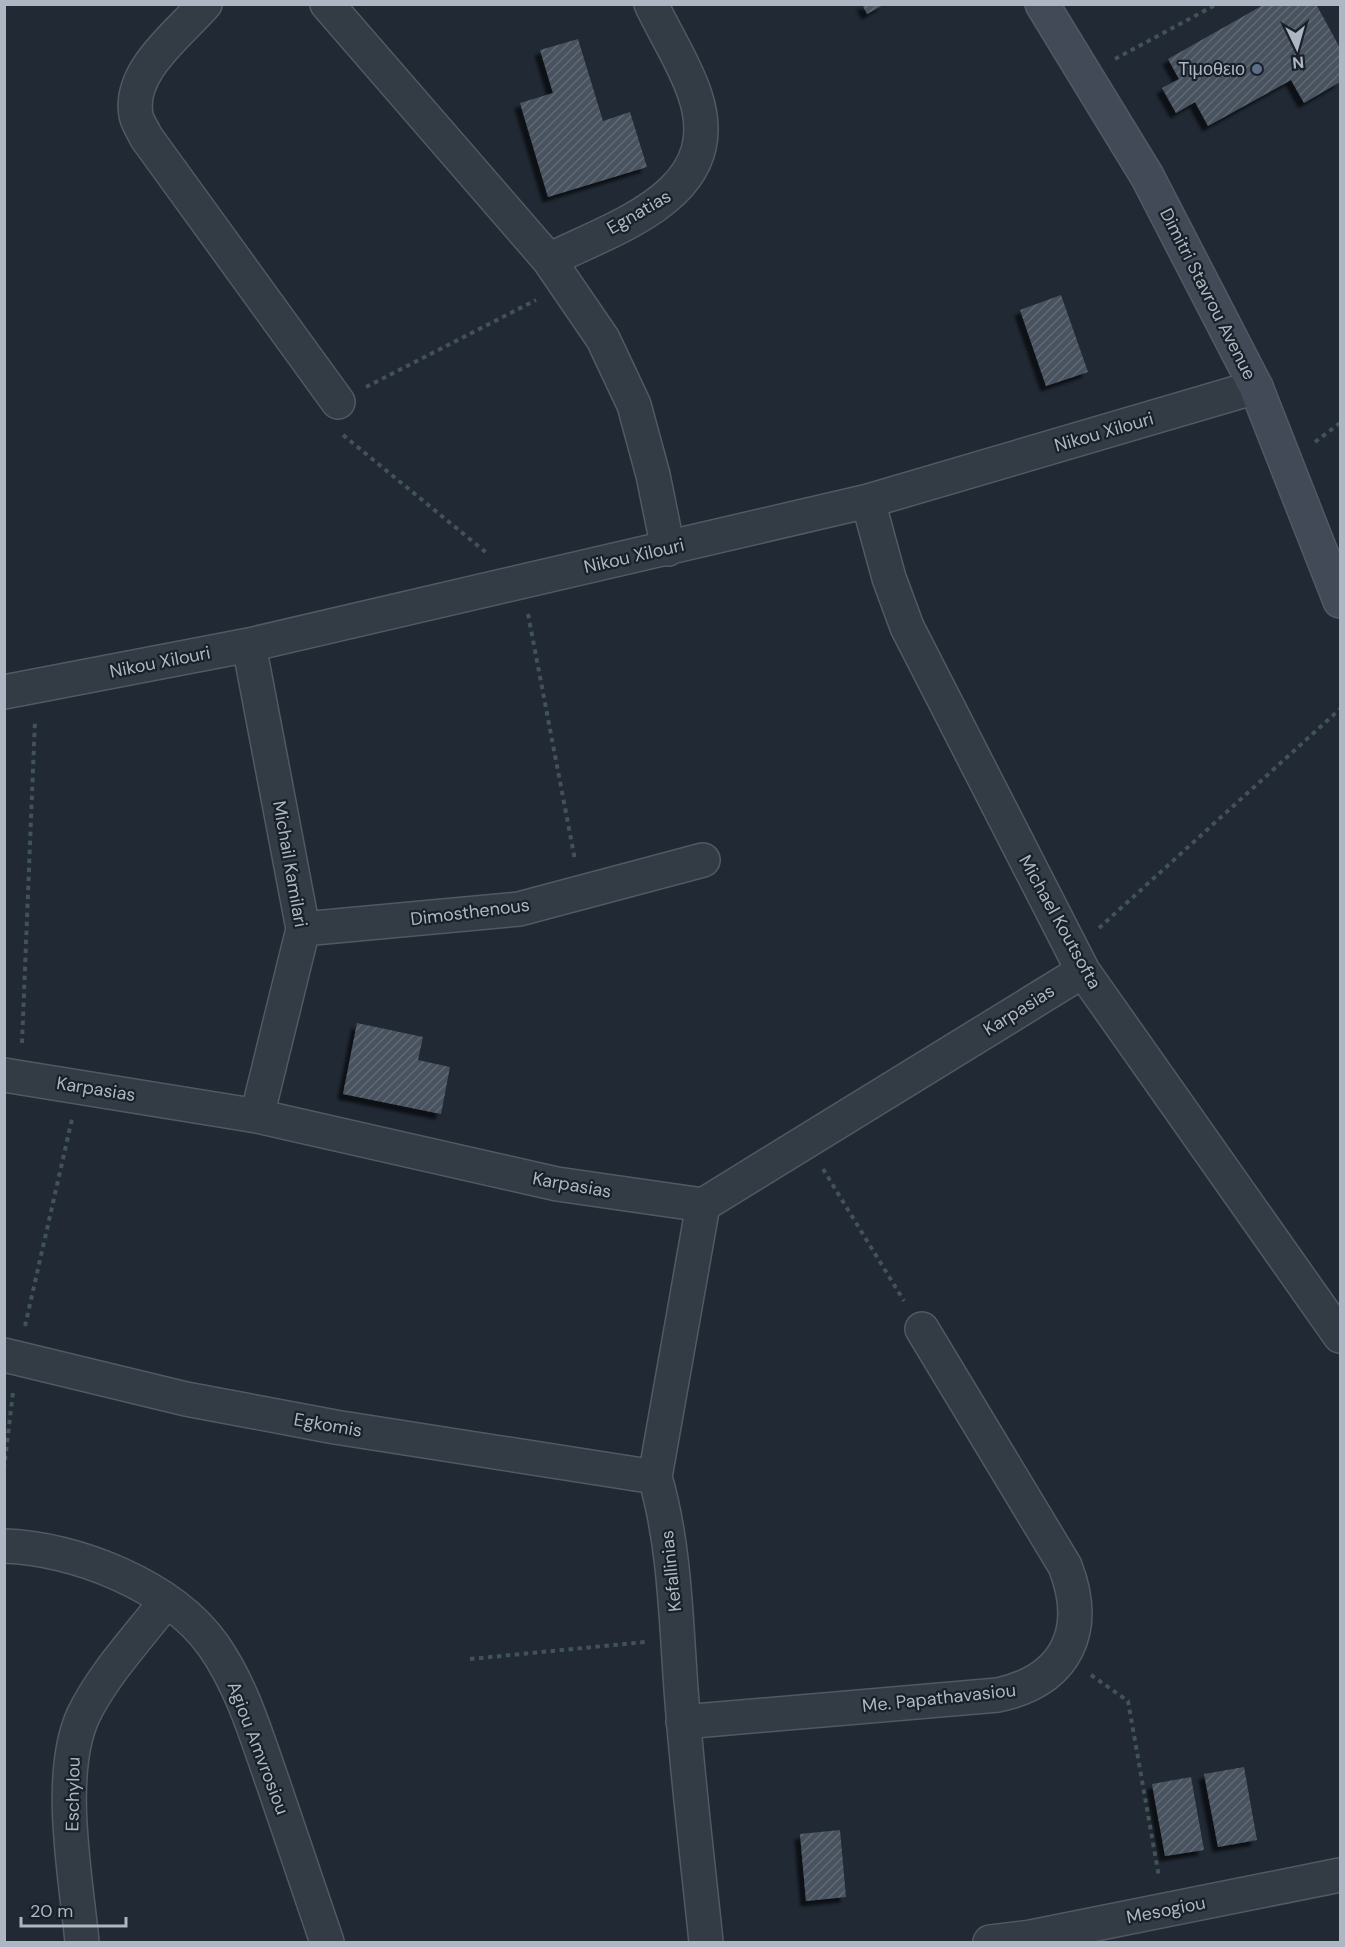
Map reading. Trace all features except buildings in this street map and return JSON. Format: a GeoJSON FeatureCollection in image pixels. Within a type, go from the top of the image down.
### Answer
{"type":"FeatureCollection","features":[{"type":"Feature","properties":{"kind":"main road","name":"Dimitri Stavrou Avenue"},"geometry":{"type":"LineString","coordinates":[[1042,4],[1147,176],[1256,387],[1341,601]]}},
{"type":"Feature","properties":{"kind":"street"},"geometry":{"type":"LineString","coordinates":[[206,4],[146,70],[137,91],[136,116],[146,137],[338,402]]}},
{"type":"Feature","properties":{"kind":"street"},"geometry":{"type":"LineString","coordinates":[[327,4],[558,272],[603,339],[634,405],[653,475],[668,549]]}},
{"type":"Feature","properties":{"kind":"street","name":"Egnatias"},"geometry":{"type":"LineString","coordinates":[[558,272],[662,203],[679,187],[692,166],[700,141],[700,117],[695,94],[651,4]]}},
{"type":"Feature","properties":{"kind":"street","name":"Nikou Xilouri"},"geometry":{"type":"LineString","coordinates":[[13,688],[249,645],[868,501],[1256,387]]}},
{"type":"Feature","properties":{"kind":"street","name":"Michael Koutsofta"},"geometry":{"type":"LineString","coordinates":[[868,501],[889,578],[907,627],[1078,961],[1341,1336]]}},
{"type":"Feature","properties":{"kind":"street","name":"Michail Kamilari"},"geometry":{"type":"LineString","coordinates":[[249,645],[303,929],[257,1116]]}},
{"type":"Feature","properties":{"kind":"street","name":"Dimosthenous"},"geometry":{"type":"LineString","coordinates":[[303,929],[519,909],[703,860]]}},
{"type":"Feature","properties":{"kind":"street","name":"Karpasias"},"geometry":{"type":"LineString","coordinates":[[13,1076],[257,1116],[557,1184],[703,1204],[806,1142],[1078,961]]}},
{"type":"Feature","properties":{"kind":"street","name":"Kefallinias"},"geometry":{"type":"LineString","coordinates":[[703,1204],[655,1477],[664,1507],[706,1942]]}},
{"type":"Feature","properties":{"kind":"street","name":"Me. Papathavasiou"},"geometry":{"type":"LineString","coordinates":[[683,1722],[998,1695],[1021,1690],[1037,1682],[1063,1655],[1076,1620],[1076,1600],[1065,1566],[922,1329]]}},
{"type":"Feature","properties":{"kind":"street","name":"Egkomis"},"geometry":{"type":"LineString","coordinates":[[11,1356],[220,1405],[335,1427],[655,1477]]}},
{"type":"Feature","properties":{"kind":"street","name":"Agiou Amvrosiou"},"geometry":{"type":"LineString","coordinates":[[4,1546],[33,1548],[90,1562],[142,1584],[166,1601],[211,1642],[243,1698],[327,1942]]}},
{"type":"Feature","properties":{"kind":"street","name":"Eschylou"},"geometry":{"type":"LineString","coordinates":[[82,1942],[70,1810],[70,1772],[74,1746],[83,1717],[100,1687],[166,1601]]}},
{"type":"Feature","properties":{"kind":"street","name":"Mesogiou"},"geometry":{"type":"LineString","coordinates":[[990,1942],[1031,1940],[1165,1910],[1341,1875]]}},
{"type":"Feature","properties":{"kind":"path"},"geometry":{"type":"LineString","coordinates":[[1086,75],[1217,4]]}},
{"type":"Feature","properties":{"kind":"path"},"geometry":{"type":"LineString","coordinates":[[558,272],[338,402],[333,427],[522,582],[582,893]]}},
{"type":"Feature","properties":{"kind":"path"},"geometry":{"type":"LineString","coordinates":[[13,688],[13,1076]]}},
{"type":"Feature","properties":{"kind":"path"},"geometry":{"type":"LineString","coordinates":[[1078,961],[1341,709]]}},
{"type":"Feature","properties":{"kind":"path"},"geometry":{"type":"LineString","coordinates":[[4,1469],[11,1356],[80,1087]]}},
{"type":"Feature","properties":{"kind":"path"},"geometry":{"type":"LineString","coordinates":[[806,1142],[922,1329]]}},
{"type":"Feature","properties":{"kind":"path"},"geometry":{"type":"LineString","coordinates":[[470,1659],[677,1640]]}},
{"type":"Feature","properties":{"kind":"path"},"geometry":{"type":"LineString","coordinates":[[1063,1655],[1128,1701],[1165,1910]]}},
{"type":"Feature","properties":{"kind":"place","name":"Τιμοθειο"},"geometry":{"type":"Point","coordinates":[1257,69]}}]}
